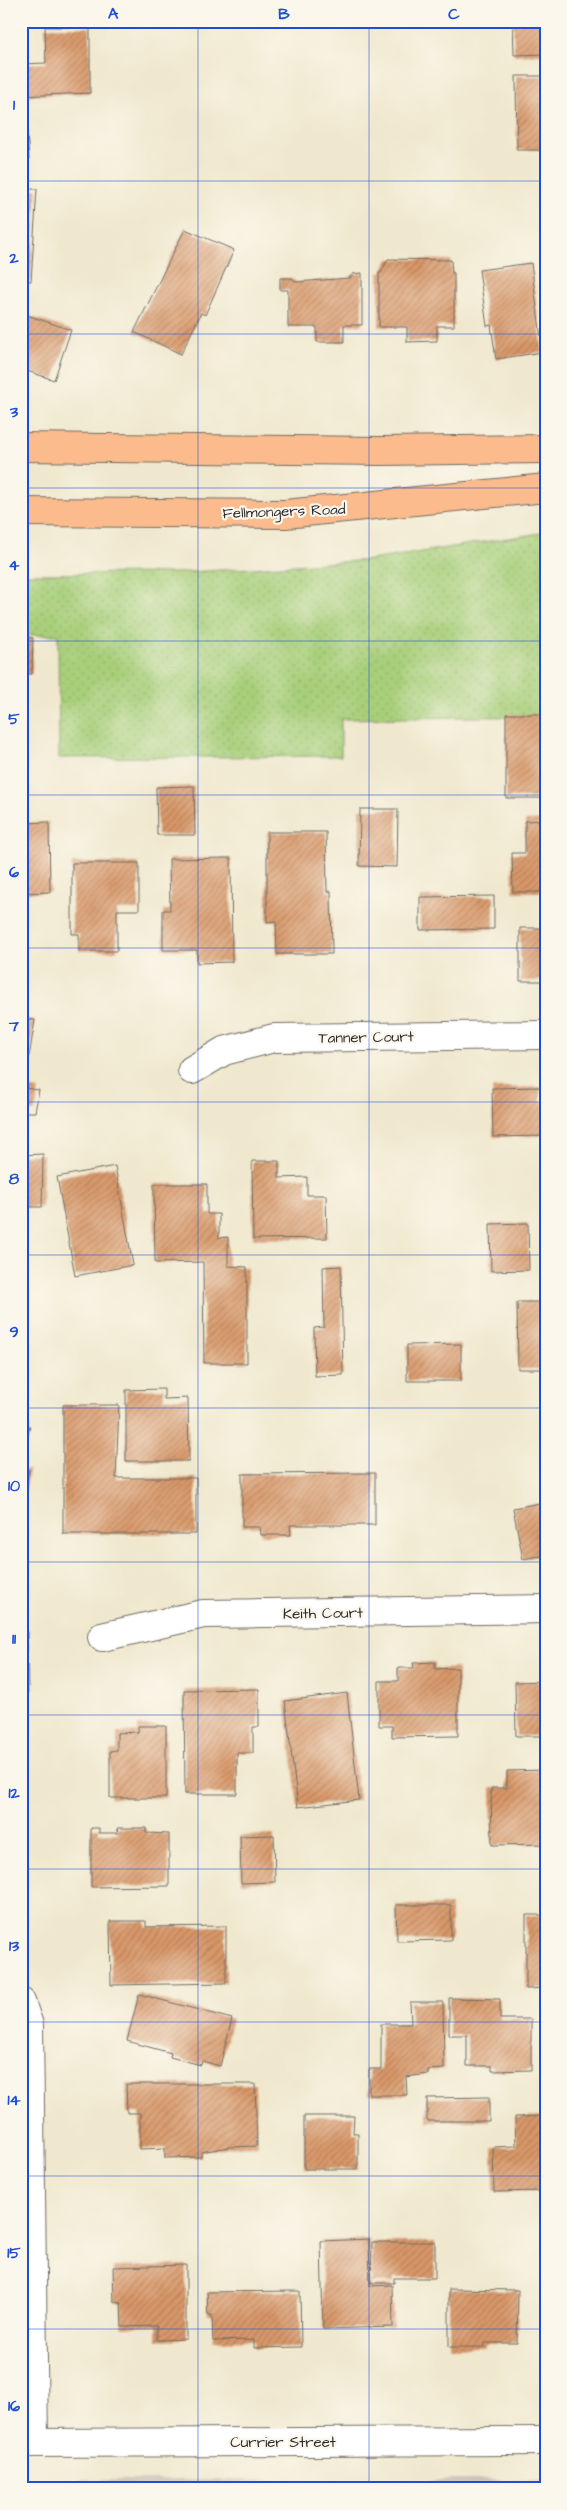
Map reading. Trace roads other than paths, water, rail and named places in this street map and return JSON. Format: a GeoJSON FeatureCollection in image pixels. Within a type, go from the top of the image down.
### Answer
{"type":"FeatureCollection","features":[{"type":"Feature","properties":{"kind":"main road"},"geometry":{"type":"LineString","coordinates":[[21,447],[381,452],[546,449]]}},
{"type":"Feature","properties":{"kind":"main road","name":"Fellmongers Road"},"geometry":{"type":"LineString","coordinates":[[21,512],[285,514],[546,488]]}},
{"type":"Feature","properties":{"kind":"street","name":"Tanner Court"},"geometry":{"type":"LineString","coordinates":[[192,1070],[224,1051],[274,1038],[546,1035]]}},
{"type":"Feature","properties":{"kind":"street","name":"Keith Court"},"geometry":{"type":"LineString","coordinates":[[102,1637],[203,1614],[546,1609]]}},
{"type":"Feature","properties":{"kind":"street"},"geometry":{"type":"LineString","coordinates":[[21,2002],[29,2025],[28,2443]]}},
{"type":"Feature","properties":{"kind":"street","name":"Currier Street"},"geometry":{"type":"LineString","coordinates":[[28,2443],[546,2441]]}}]}
